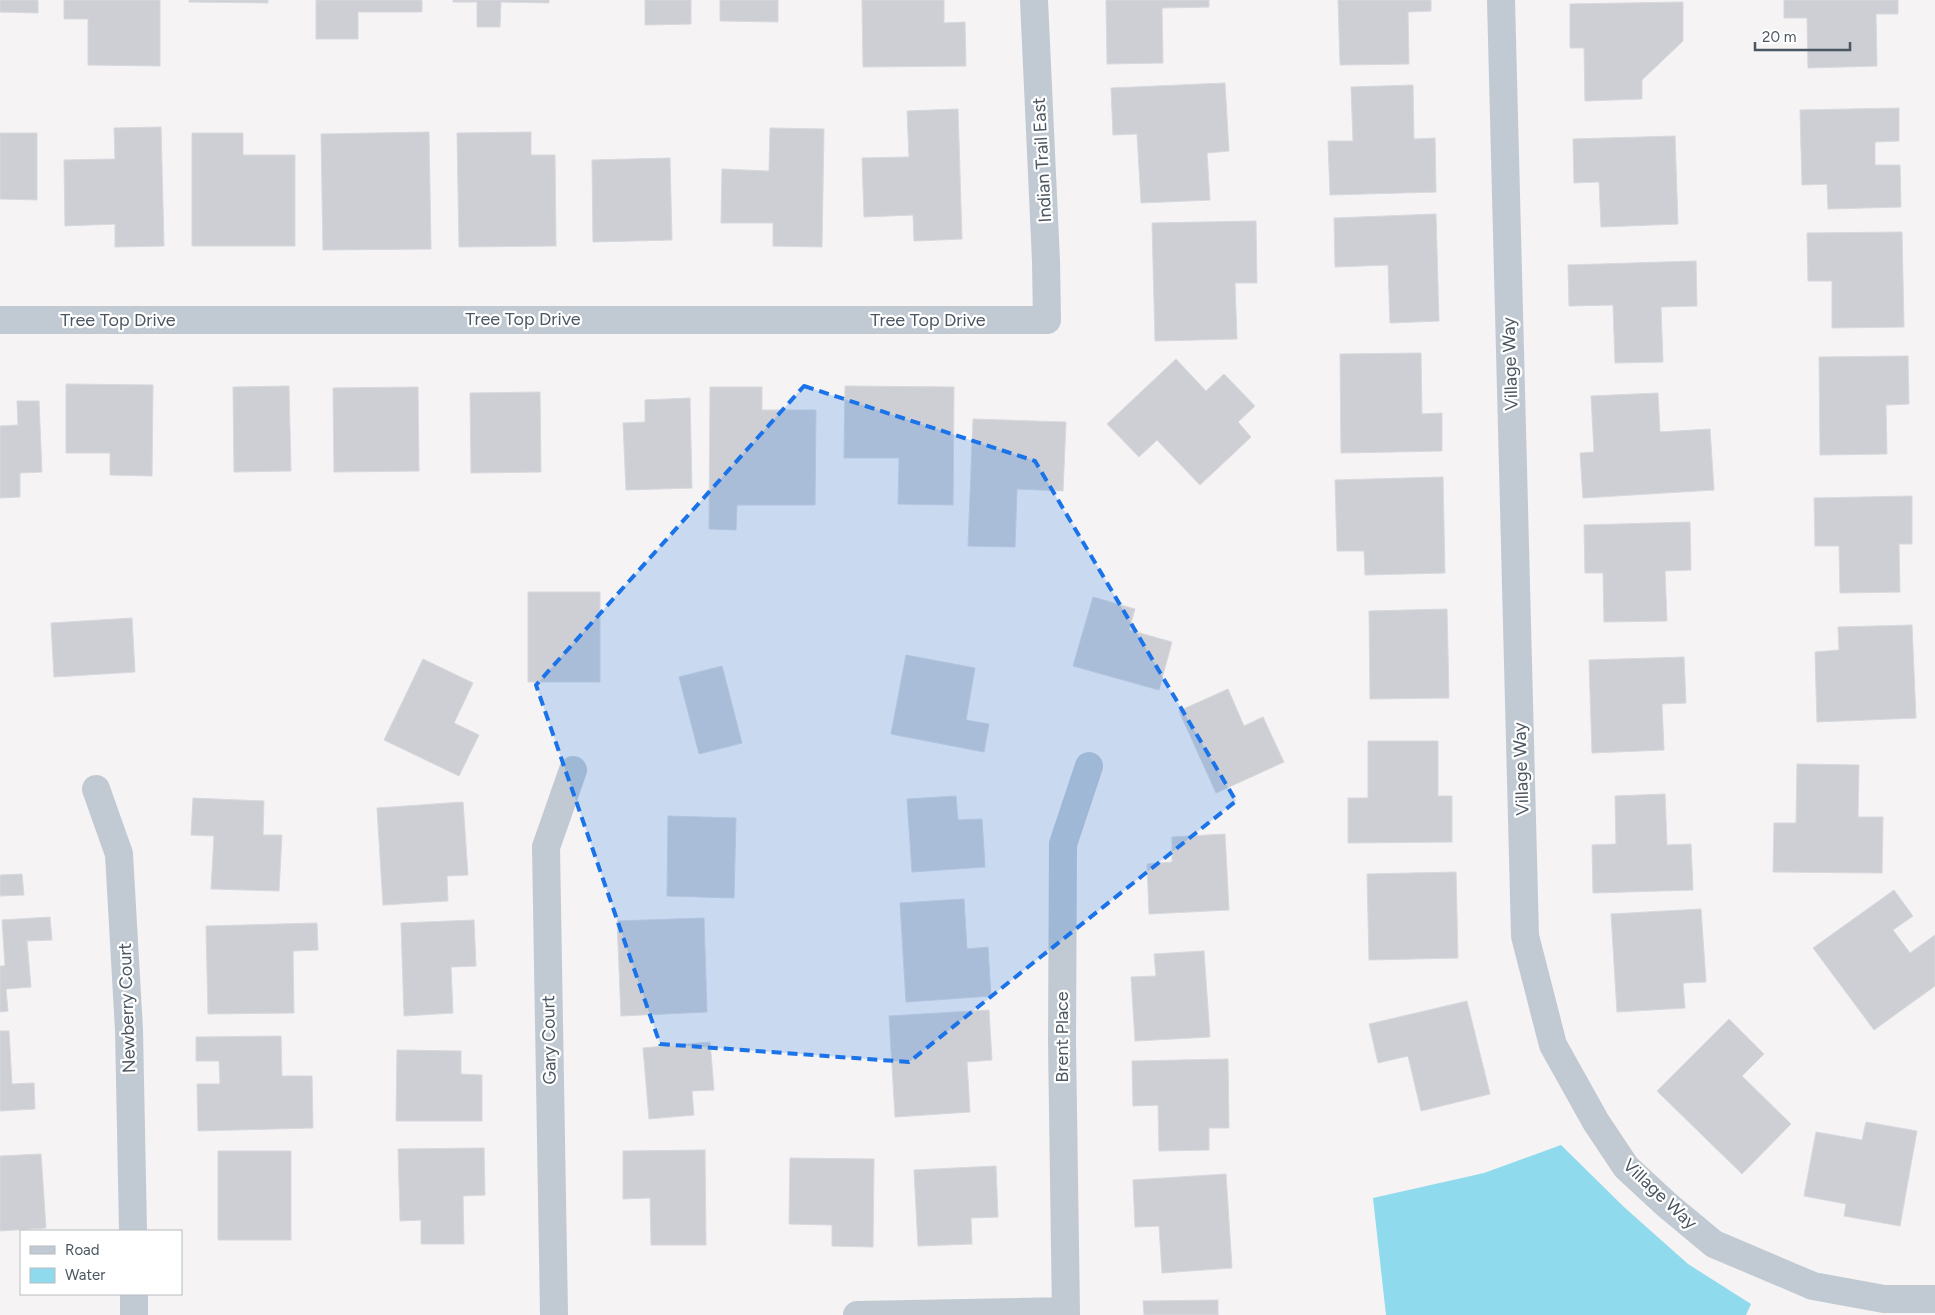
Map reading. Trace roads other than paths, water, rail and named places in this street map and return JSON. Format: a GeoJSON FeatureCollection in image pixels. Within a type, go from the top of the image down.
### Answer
{"type":"FeatureCollection","features":[{"type":"Feature","properties":{"kind":"street","name":"Indian Trail East"},"geometry":{"type":"LineString","coordinates":[[1034,0],[1047,320]]}},
{"type":"Feature","properties":{"kind":"street","name":"Village Way"},"geometry":{"type":"LineString","coordinates":[[1500,0],[1525,936],[1553,1045],[1596,1122],[1626,1167],[1667,1206],[1714,1244],[1813,1286],[1884,1299],[1935,1299]]}},
{"type":"Feature","properties":{"kind":"street","name":"Tree Top Drive"},"geometry":{"type":"LineString","coordinates":[[0,320],[1047,320]]}},
{"type":"Feature","properties":{"kind":"street","name":"Brent Place"},"geometry":{"type":"LineString","coordinates":[[1066,1313],[1062,1042],[1063,844],[1089,766]]}},
{"type":"Feature","properties":{"kind":"street","name":"Gary Court"},"geometry":{"type":"LineString","coordinates":[[554,1315],[546,847],[573,770]]}},
{"type":"Feature","properties":{"kind":"street","name":"Newberry Court"},"geometry":{"type":"LineString","coordinates":[[96,789],[120,854],[129,1030],[133,1230]]}},
{"type":"Feature","properties":{"kind":"street"},"geometry":{"type":"LineString","coordinates":[[134,1295],[134,1315]]}},
{"type":"Feature","properties":{"kind":"street"},"geometry":{"type":"LineString","coordinates":[[857,1315],[1066,1313]]}},
{"type":"Feature","properties":{"kind":"water"},"geometry":{"type":"Polygon","coordinates":[[[1561,1145],[1624,1207],[1688,1264],[1751,1304],[1746,1315],[1386,1315],[1373,1198],[1484,1173],[1561,1145]]]}}]}
